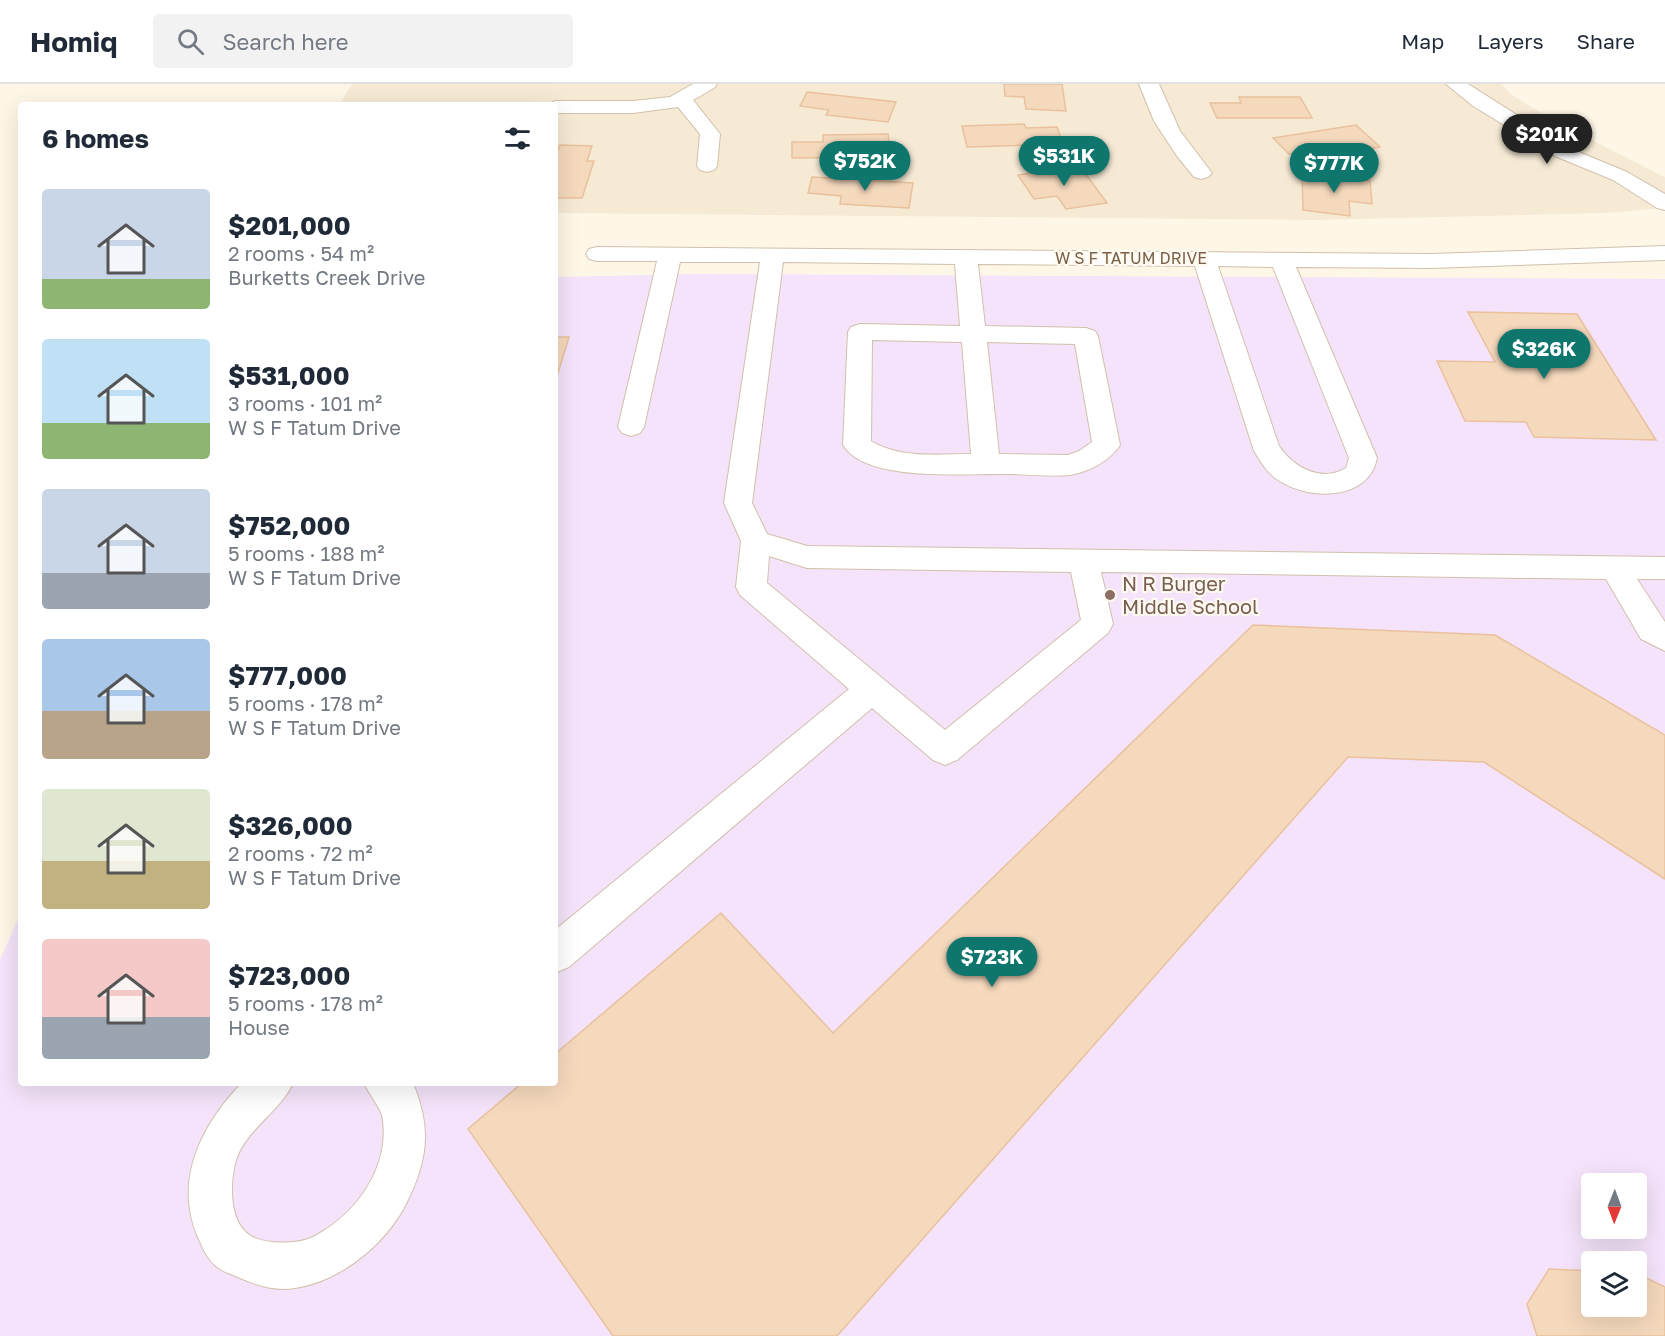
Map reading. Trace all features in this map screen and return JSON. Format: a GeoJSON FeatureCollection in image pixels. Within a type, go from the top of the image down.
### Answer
{"type":"FeatureCollection","features":[{"type":"Feature","properties":{"kind":"street"},"geometry":{"type":"LineString","coordinates":[[558,107],[633,107],[675,102],[707,84]]}},
{"type":"Feature","properties":{"kind":"street"},"geometry":{"type":"LineString","coordinates":[[1149,84],[1157,111],[1173,140],[1201,173]]}},
{"type":"Feature","properties":{"kind":"street"},"geometry":{"type":"LineString","coordinates":[[1456,84],[1480,102],[1562,152],[1620,176],[1665,204]]}},
{"type":"Feature","properties":{"kind":"street"},"geometry":{"type":"LineString","coordinates":[[681,98],[710,134],[707,166]]}},
{"type":"Feature","properties":{"kind":"street","name":"W S F TATUM DRIVE"},"geometry":{"type":"LineString","coordinates":[[597,254],[1432,261],[1665,253]]}},
{"type":"Feature","properties":{"kind":"street"},"geometry":{"type":"LineString","coordinates":[[631,427],[670,255]]}},
{"type":"Feature","properties":{"kind":"street"},"geometry":{"type":"LineString","coordinates":[[772,256],[738,503],[756,541],[751,587],[945,750],[1097,624],[1084,560]]}},
{"type":"Feature","properties":{"kind":"street"},"geometry":{"type":"LineString","coordinates":[[966,257],[986,464]]}},
{"type":"Feature","properties":{"kind":"street"},"geometry":{"type":"LineString","coordinates":[[1204,259],[1265,446],[1271,458],[1284,470],[1298,478],[1317,483],[1348,481],[1358,475],[1363,467],[1363,458],[1281,259]]}},
{"type":"Feature","properties":{"kind":"street"},"geometry":{"type":"LineString","coordinates":[[860,332],[1086,336],[1106,445],[1089,458],[1070,465],[986,464],[906,463],[877,457],[857,445],[860,332]]}},
{"type":"Feature","properties":{"kind":"street"},"geometry":{"type":"LineString","coordinates":[[756,541],[807,557],[1665,568]]}},
{"type":"Feature","properties":{"kind":"street"},"geometry":{"type":"LineString","coordinates":[[1614,567],[1652,630],[1665,638]]}},
{"type":"Feature","properties":{"kind":"street"},"geometry":{"type":"LineString","coordinates":[[558,951],[872,689]]}},
{"type":"Feature","properties":{"kind":"street"},"geometry":{"type":"LineString","coordinates":[[268,1086],[245,1106],[225,1135],[212,1168],[209,1201],[217,1231],[235,1253],[263,1265],[296,1266],[331,1254],[363,1230],[387,1199],[402,1163],[405,1130],[399,1100],[392,1086]]}},
{"type":"Feature","properties":{"kind":"shaded area"},"geometry":{"type":"Polygon","coordinates":[[[352,84],[1501,84],[1512,95],[1556,122],[1665,177],[1665,208],[1606,213],[1317,220],[558,213],[558,102],[341,102],[352,84]]]}},
{"type":"Feature","properties":{"kind":"shaded area","name":"N R Burger Middle School"},"geometry":{"type":"Polygon","coordinates":[[[701,274],[1665,279],[1665,1336],[0,1336],[0,960],[18,919],[18,1086],[558,1086],[558,277],[701,274]]]}},
{"type":"Feature","properties":{"kind":"building"},"geometry":{"type":"Polygon","coordinates":[[[1004,84],[1062,84],[1066,111],[1026,109],[1024,97],[1005,96],[1004,84]]]}},
{"type":"Feature","properties":{"kind":"building"},"geometry":{"type":"Polygon","coordinates":[[[807,92],[896,102],[888,122],[826,115],[829,110],[800,106],[807,92]]]}},
{"type":"Feature","properties":{"kind":"building"},"geometry":{"type":"Polygon","coordinates":[[[1239,97],[1300,97],[1312,118],[1217,118],[1210,103],[1241,103],[1239,97]]]}},
{"type":"Feature","properties":{"kind":"building"},"geometry":{"type":"Polygon","coordinates":[[[1024,124],[1026,128],[1057,127],[1063,144],[967,147],[962,126],[1024,124]]]}},
{"type":"Feature","properties":{"kind":"building"},"geometry":{"type":"Polygon","coordinates":[[[1356,125],[1380,147],[1322,156],[1316,150],[1289,154],[1273,138],[1356,125]]]}},
{"type":"Feature","properties":{"kind":"building"},"geometry":{"type":"Polygon","coordinates":[[[888,134],[891,157],[792,158],[792,142],[823,142],[823,135],[888,134]]]}},
{"type":"Feature","properties":{"kind":"building"},"geometry":{"type":"Polygon","coordinates":[[[560,145],[592,146],[587,161],[594,161],[582,198],[558,198],[558,150],[560,145]]]}},
{"type":"Feature","properties":{"kind":"building"},"geometry":{"type":"Polygon","coordinates":[[[1080,166],[1107,203],[1066,209],[1057,196],[1034,199],[1018,175],[1080,166]]]}},
{"type":"Feature","properties":{"kind":"building"},"geometry":{"type":"Polygon","coordinates":[[[1302,173],[1370,181],[1372,204],[1349,201],[1350,216],[1303,210],[1302,173]]]}},
{"type":"Feature","properties":{"kind":"building"},"geometry":{"type":"Polygon","coordinates":[[[812,177],[913,183],[909,208],[840,204],[841,196],[808,193],[812,177]]]}},
{"type":"Feature","properties":{"kind":"building"},"geometry":{"type":"Polygon","coordinates":[[[1468,312],[1577,314],[1656,440],[1534,437],[1526,422],[1465,421],[1437,361],[1495,362],[1468,312]]]}},
{"type":"Feature","properties":{"kind":"building"},"geometry":{"type":"Polygon","coordinates":[[[558,337],[569,337],[558,373],[558,337]]]}},
{"type":"Feature","properties":{"kind":"building"},"geometry":{"type":"Polygon","coordinates":[[[1253,625],[1495,635],[1665,735],[1665,879],[1484,762],[1348,757],[837,1336],[613,1336],[468,1129],[518,1086],[558,1086],[558,1051],[721,913],[833,1033],[1253,625]]]}},
{"type":"Feature","properties":{"kind":"building"},"geometry":{"type":"Polygon","coordinates":[[[1549,1269],[1581,1270],[1581,1317],[1647,1317],[1647,1278],[1665,1287],[1665,1336],[1537,1336],[1527,1304],[1549,1269]]]}},
{"type":"Feature","properties":{"kind":"place","name":"N R Burger Middle School"},"geometry":{"type":"Point","coordinates":[1110,595]}}]}
